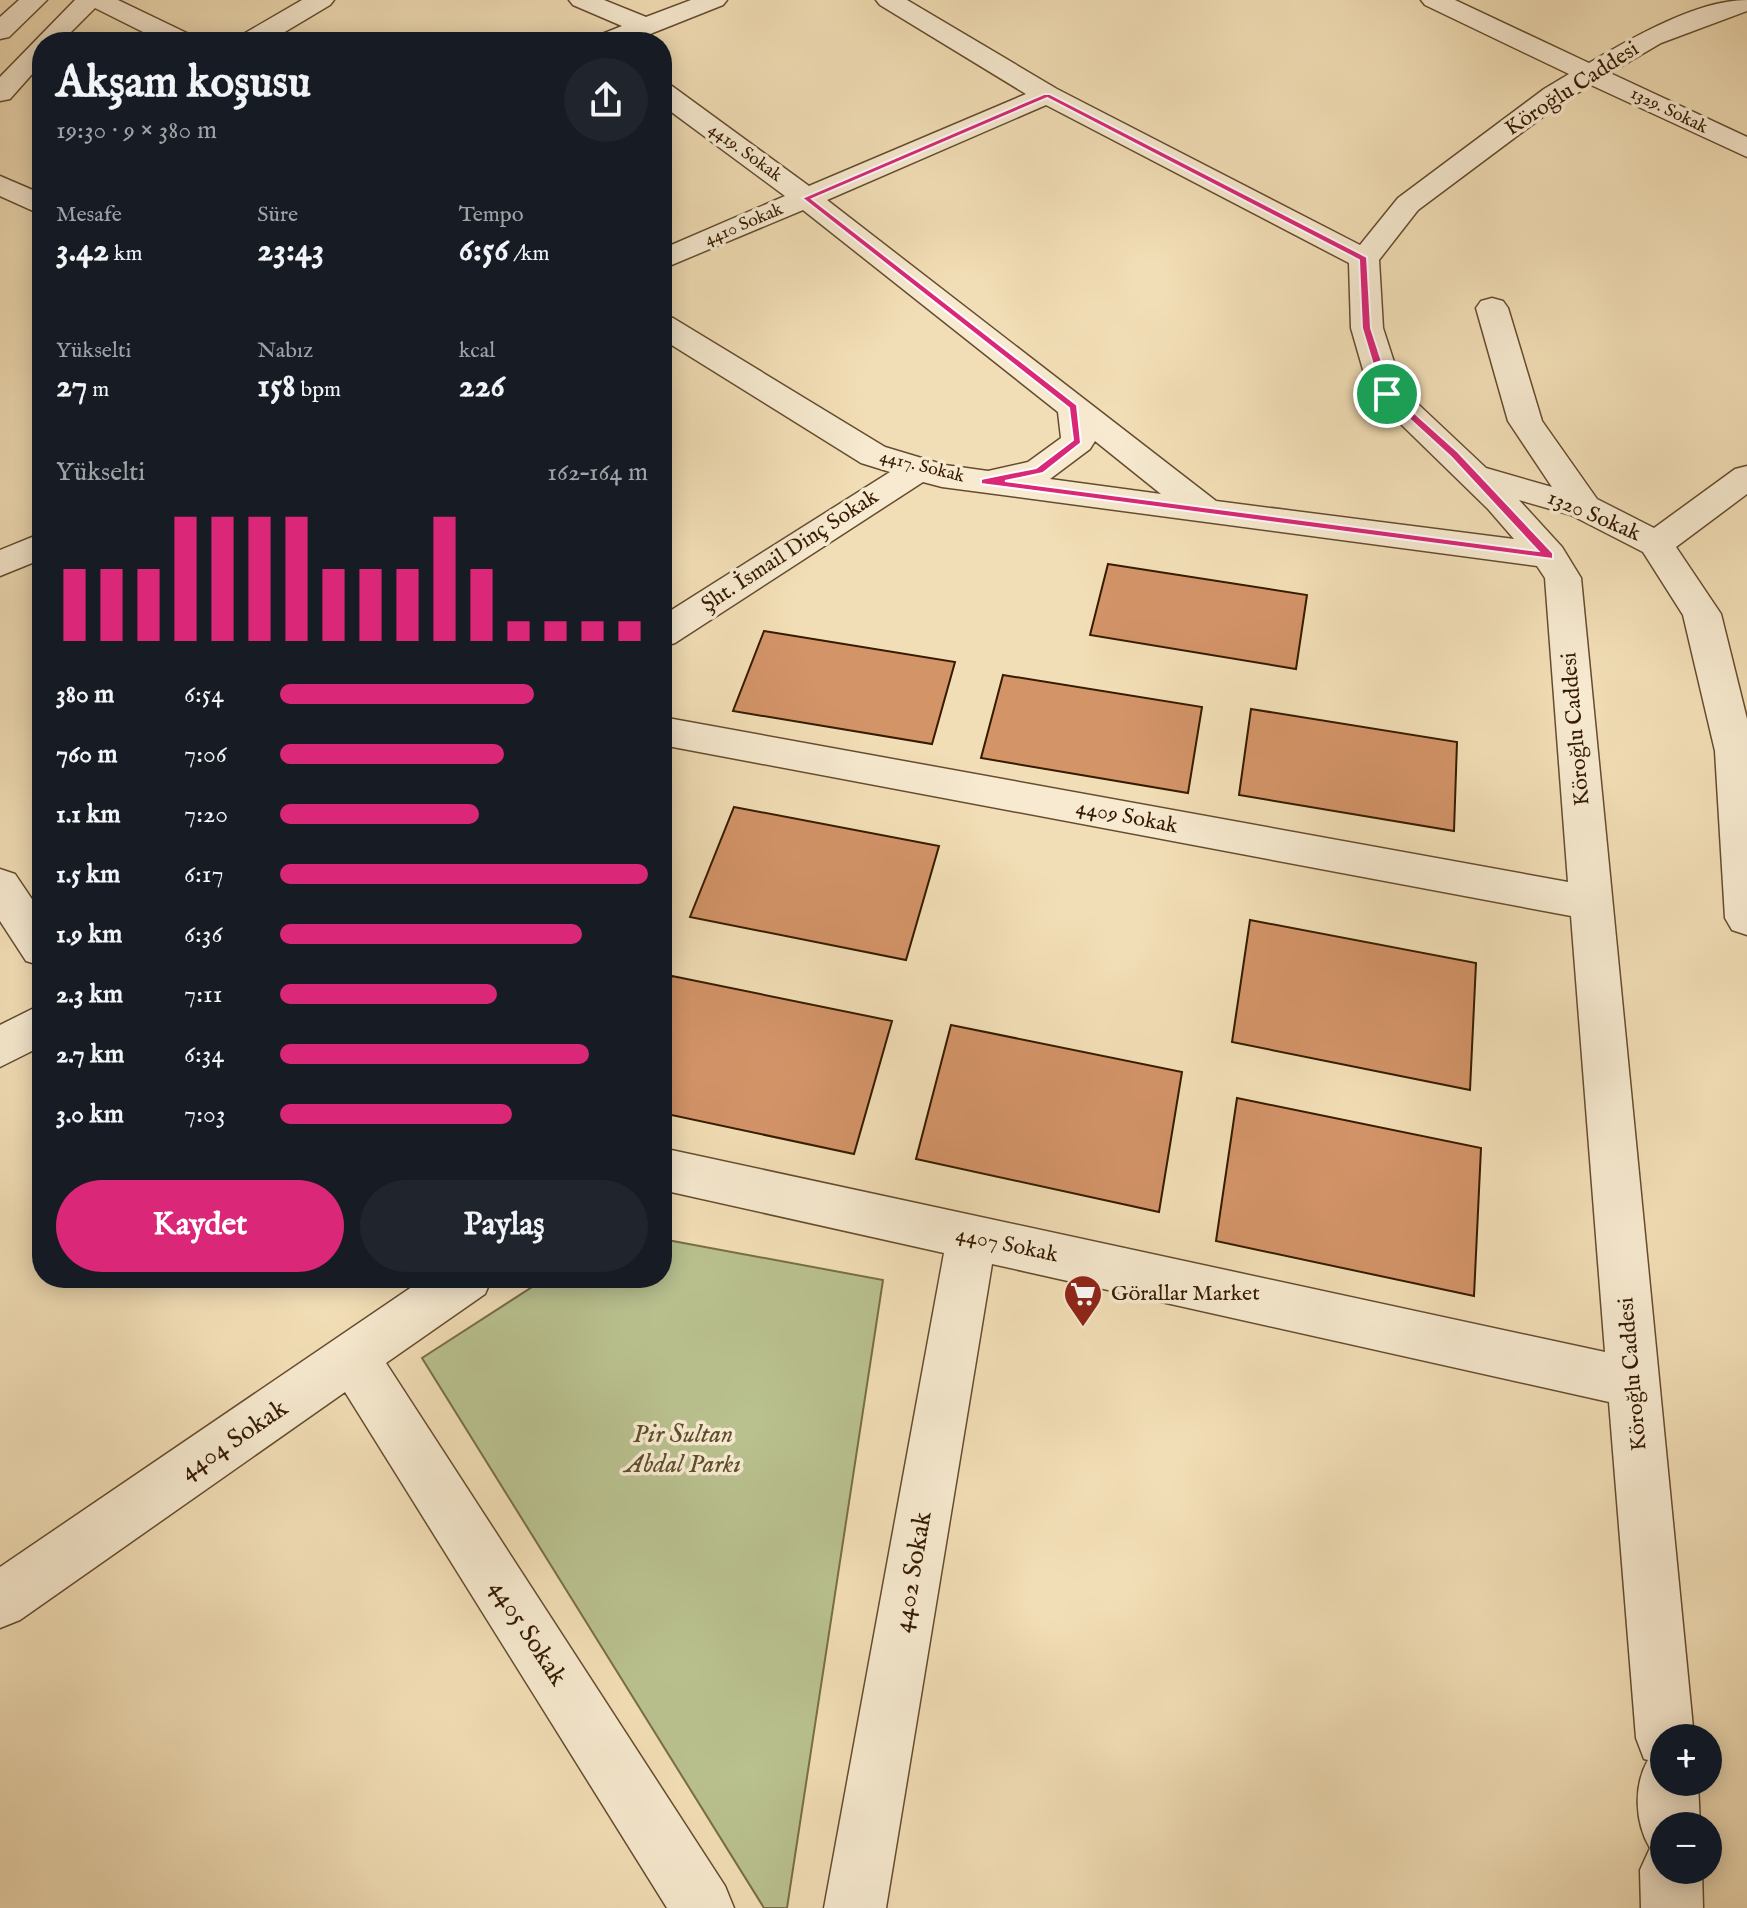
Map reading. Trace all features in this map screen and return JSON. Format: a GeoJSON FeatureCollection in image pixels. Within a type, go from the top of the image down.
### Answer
{"type":"FeatureCollection","features":[{"type":"Feature","properties":{"kind":"street"},"geometry":{"type":"LineString","coordinates":[[0,31],[34,0]]}},
{"type":"Feature","properties":{"kind":"street"},"geometry":{"type":"LineString","coordinates":[[56,32],[90,0]]}},
{"type":"Feature","properties":{"kind":"street"},"geometry":{"type":"LineString","coordinates":[[98,0],[164,32]]}},
{"type":"Feature","properties":{"kind":"street"},"geometry":{"type":"LineString","coordinates":[[266,32],[321,0]]}},
{"type":"Feature","properties":{"kind":"street"},"geometry":{"type":"LineString","coordinates":[[582,0],[644,26]]}},
{"type":"Feature","properties":{"kind":"street"},"geometry":{"type":"LineString","coordinates":[[630,32],[714,0]]}},
{"type":"Feature","properties":{"kind":"street"},"geometry":{"type":"LineString","coordinates":[[889,0],[1047,95],[1364,259]]}},
{"type":"Feature","properties":{"kind":"street","name":"1329. Sokak"},"geometry":{"type":"LineString","coordinates":[[1434,0],[1747,148]]}},
{"type":"Feature","properties":{"kind":"street"},"geometry":{"type":"LineString","coordinates":[[1677,0],[1709,15]]}},
{"type":"Feature","properties":{"kind":"street","name":"Köroğlu Caddesi"},"geometry":{"type":"LineString","coordinates":[[1664,1724],[1563,578],[1549,556],[1477,477],[1387,394],[1367,328],[1364,259],[1408,204],[1554,95],[1652,37],[1747,2]]}},
{"type":"Feature","properties":{"kind":"street"},"geometry":{"type":"LineString","coordinates":[[0,93],[32,58]]}},
{"type":"Feature","properties":{"kind":"street","name":"4410 Sokak"},"geometry":{"type":"LineString","coordinates":[[672,256],[1047,95]]}},
{"type":"Feature","properties":{"kind":"street","name":"4419. Sokak"},"geometry":{"type":"LineString","coordinates":[[672,99],[806,198],[1206,511]]}},
{"type":"Feature","properties":{"kind":"street"},"geometry":{"type":"LineString","coordinates":[[0,185],[32,201]]}},
{"type":"Feature","properties":{"kind":"street"},"geometry":{"type":"LineString","coordinates":[[1492,308],[1525,421],[1584,507]]}},
{"type":"Feature","properties":{"kind":"street","name":"4417. Sokak"},"geometry":{"type":"LineString","coordinates":[[672,331],[873,455],[942,476],[1549,556]]}},
{"type":"Feature","properties":{"kind":"street"},"geometry":{"type":"LineString","coordinates":[[985,481],[1039,471],[1078,441],[1074,407]]}},
{"type":"Feature","properties":{"kind":"street","name":"Şht. İsmail Dinç Sokak"},"geometry":{"type":"LineString","coordinates":[[672,628],[919,469]]}},
{"type":"Feature","properties":{"kind":"street","name":"1320 Sokak"},"geometry":{"type":"LineString","coordinates":[[1477,477],[1584,507],[1656,544],[1702,614],[1735,751],[1747,918]]}},
{"type":"Feature","properties":{"kind":"street"},"geometry":{"type":"LineString","coordinates":[[1656,544],[1744,483]]}},
{"type":"Feature","properties":{"kind":"street"},"geometry":{"type":"LineString","coordinates":[[0,564],[32,550]]}},
{"type":"Feature","properties":{"kind":"street","name":"4409 Sokak"},"geometry":{"type":"LineString","coordinates":[[672,733],[1591,903]]}},
{"type":"Feature","properties":{"kind":"street"},"geometry":{"type":"LineString","coordinates":[[0,886],[32,934]]}},
{"type":"Feature","properties":{"kind":"street"},"geometry":{"type":"LineString","coordinates":[[0,1048],[32,1029]]}},
{"type":"Feature","properties":{"kind":"street","name":"4407 Sokak"},"geometry":{"type":"LineString","coordinates":[[672,1171],[1634,1383]]}},
{"type":"Feature","properties":{"kind":"street","name":"4402 Sokak"},"geometry":{"type":"LineString","coordinates":[[855,1908],[972,1237]]}},
{"type":"Feature","properties":{"kind":"street","name":"4404 Sokak"},"geometry":{"type":"LineString","coordinates":[[0,1600],[453,1288]]}},
{"type":"Feature","properties":{"kind":"street","name":"4405 Sokak"},"geometry":{"type":"LineString","coordinates":[[353,1358],[703,1908]]}},
{"type":"Feature","properties":{"kind":"street"},"geometry":{"type":"LineString","coordinates":[[1671,1884],[1672,1908]]}},
{"type":"Feature","properties":{"kind":"green space","name":"Pir Sultan Abdal Parkı"},"geometry":{"type":"Polygon","coordinates":[[[672,1241],[883,1280],[787,1908],[764,1908],[422,1358],[530,1288],[672,1288],[672,1241]]]}},
{"type":"Feature","properties":{"kind":"building"},"geometry":{"type":"Polygon","coordinates":[[[1108,564],[1307,595],[1296,669],[1090,635],[1108,564]]]}},
{"type":"Feature","properties":{"kind":"building"},"geometry":{"type":"Polygon","coordinates":[[[764,631],[955,662],[932,744],[733,711],[764,631]]]}},
{"type":"Feature","properties":{"kind":"building"},"geometry":{"type":"Polygon","coordinates":[[[1003,675],[1202,707],[1188,793],[981,758],[1003,675]]]}},
{"type":"Feature","properties":{"kind":"building"},"geometry":{"type":"Polygon","coordinates":[[[1251,709],[1457,742],[1454,831],[1239,795],[1251,709]]]}},
{"type":"Feature","properties":{"kind":"building"},"geometry":{"type":"Polygon","coordinates":[[[734,807],[939,846],[906,960],[690,917],[734,807]]]}},
{"type":"Feature","properties":{"kind":"building"},"geometry":{"type":"Polygon","coordinates":[[[1250,920],[1476,963],[1470,1090],[1232,1042],[1250,920]]]}},
{"type":"Feature","properties":{"kind":"building"},"geometry":{"type":"Polygon","coordinates":[[[672,976],[892,1021],[854,1154],[672,1115],[672,976]]]}},
{"type":"Feature","properties":{"kind":"building"},"geometry":{"type":"Polygon","coordinates":[[[951,1025],[1182,1072],[1159,1212],[916,1159],[951,1025]]]}},
{"type":"Feature","properties":{"kind":"building"},"geometry":{"type":"Polygon","coordinates":[[[1237,1098],[1481,1148],[1474,1296],[1216,1241],[1237,1098]]]}},
{"type":"Feature","properties":{"kind":"place","name":"Görallar Market"},"geometry":{"type":"Point","coordinates":[1083,1328]}},
{"type":"Feature","properties":{"kind":"route"},"geometry":{"type":"LineString","coordinates":[[1047,95],[1364,259],[1367,328],[1387,394],[1454,455],[1549,556],[985,481],[1039,471],[1078,441],[1074,407],[806,198],[1047,95]]}}]}
